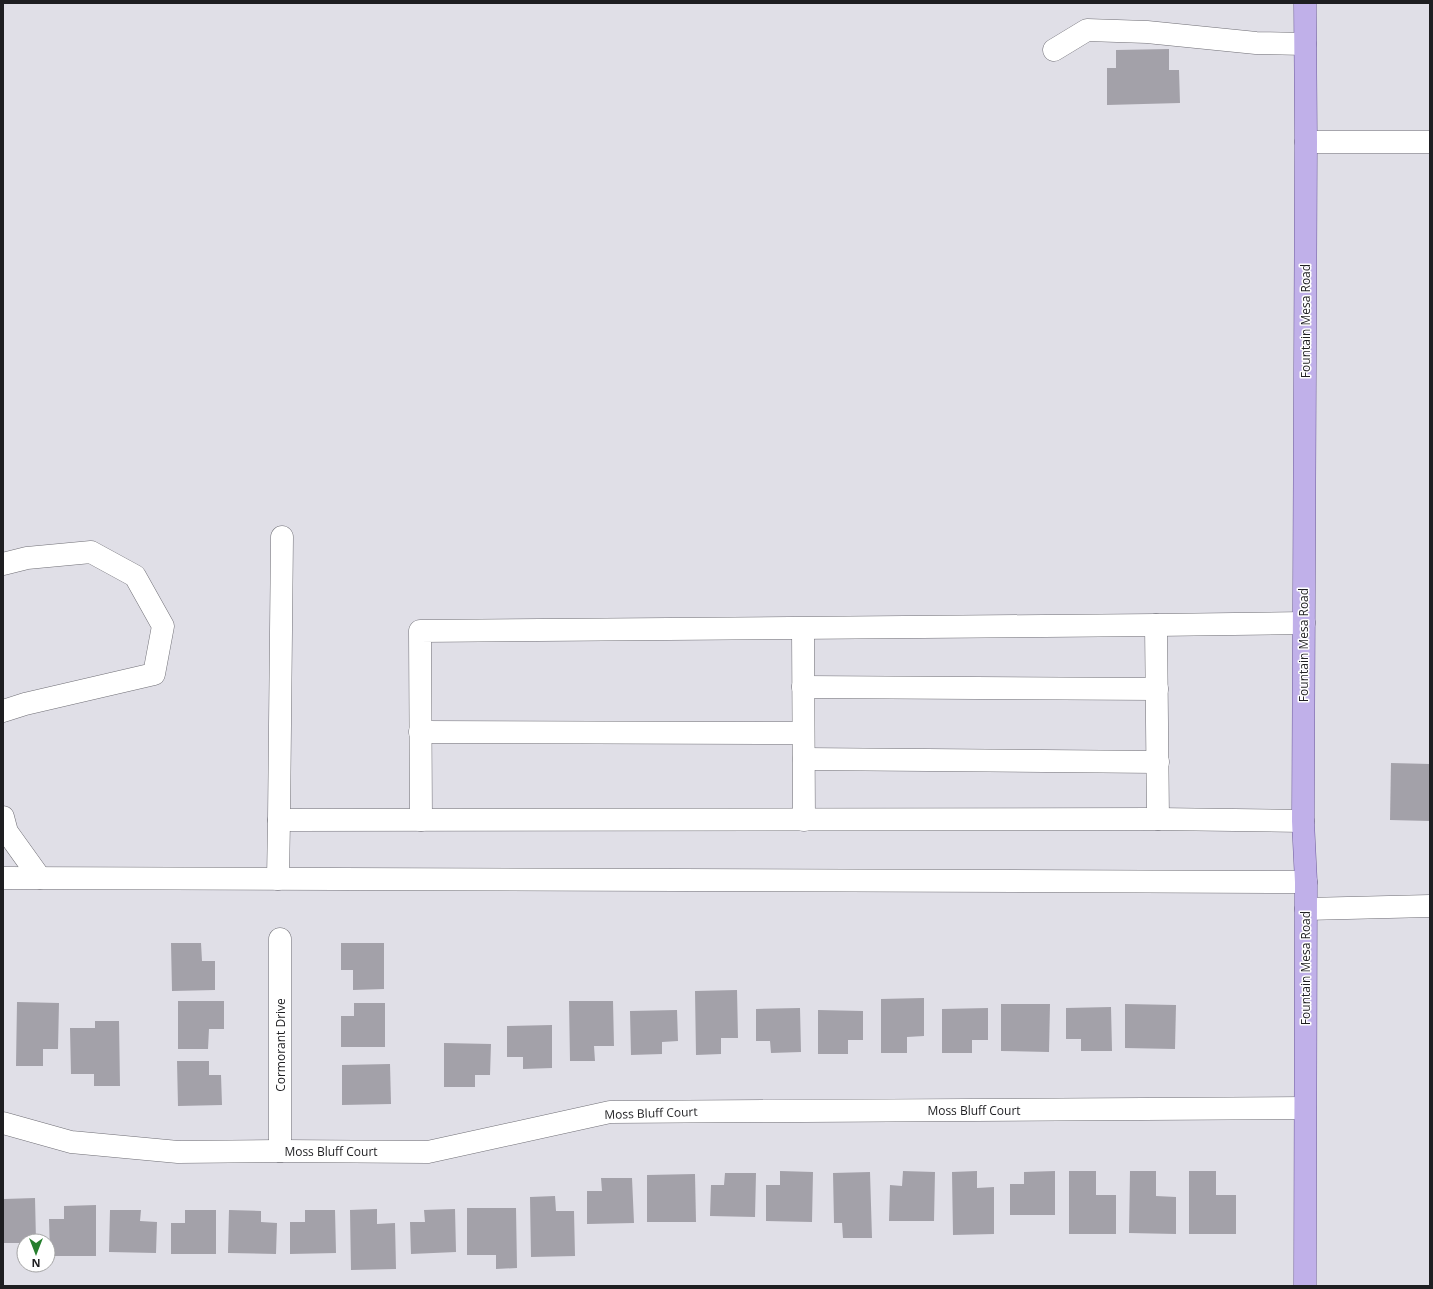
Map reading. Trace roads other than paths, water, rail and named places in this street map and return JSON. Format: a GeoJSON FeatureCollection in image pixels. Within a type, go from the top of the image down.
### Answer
{"type":"FeatureCollection","features":[{"type":"Feature","properties":{"kind":"main road","name":"Fountain Mesa Road"},"geometry":{"type":"LineString","coordinates":[[1305,3],[1306,142],[1302,821],[1306,882],[1305,1286]]}},
{"type":"Feature","properties":{"kind":"street"},"geometry":{"type":"LineString","coordinates":[[1054,50],[1087,30],[1147,32],[1256,42],[1305,44]]}},
{"type":"Feature","properties":{"kind":"street"},"geometry":{"type":"LineString","coordinates":[[1306,142],[1430,142]]}},
{"type":"Feature","properties":{"kind":"street"},"geometry":{"type":"LineString","coordinates":[[278,879],[282,537]]}},
{"type":"Feature","properties":{"kind":"street"},"geometry":{"type":"LineString","coordinates":[[3,564],[27,558],[92,552],[135,576],[163,626],[154,674],[25,704],[3,711]]}},
{"type":"Feature","properties":{"kind":"street"},"geometry":{"type":"LineString","coordinates":[[421,820],[420,631],[803,629],[1304,623]]}},
{"type":"Feature","properties":{"kind":"street"},"geometry":{"type":"LineString","coordinates":[[1156,625],[1158,819]]}},
{"type":"Feature","properties":{"kind":"street"},"geometry":{"type":"LineString","coordinates":[[803,629],[804,820]]}},
{"type":"Feature","properties":{"kind":"street"},"geometry":{"type":"LineString","coordinates":[[803,687],[1157,689]]}},
{"type":"Feature","properties":{"kind":"street"},"geometry":{"type":"LineString","coordinates":[[420,732],[803,733]]}},
{"type":"Feature","properties":{"kind":"street"},"geometry":{"type":"LineString","coordinates":[[804,759],[1158,762]]}},
{"type":"Feature","properties":{"kind":"street"},"geometry":{"type":"LineString","coordinates":[[3,817],[7,832],[40,878]]}},
{"type":"Feature","properties":{"kind":"street"},"geometry":{"type":"LineString","coordinates":[[279,820],[1158,819],[1302,821]]}},
{"type":"Feature","properties":{"kind":"street"},"geometry":{"type":"LineString","coordinates":[[3,878],[1306,882]]}},
{"type":"Feature","properties":{"kind":"street"},"geometry":{"type":"LineString","coordinates":[[1306,909],[1430,906]]}},
{"type":"Feature","properties":{"kind":"street","name":"Cormorant Drive"},"geometry":{"type":"LineString","coordinates":[[280,939],[280,1151]]}},
{"type":"Feature","properties":{"kind":"street","name":"Moss Bluff Court"},"geometry":{"type":"LineString","coordinates":[[3,1123],[71,1142],[178,1152],[428,1152],[610,1112],[1305,1108]]}}]}
